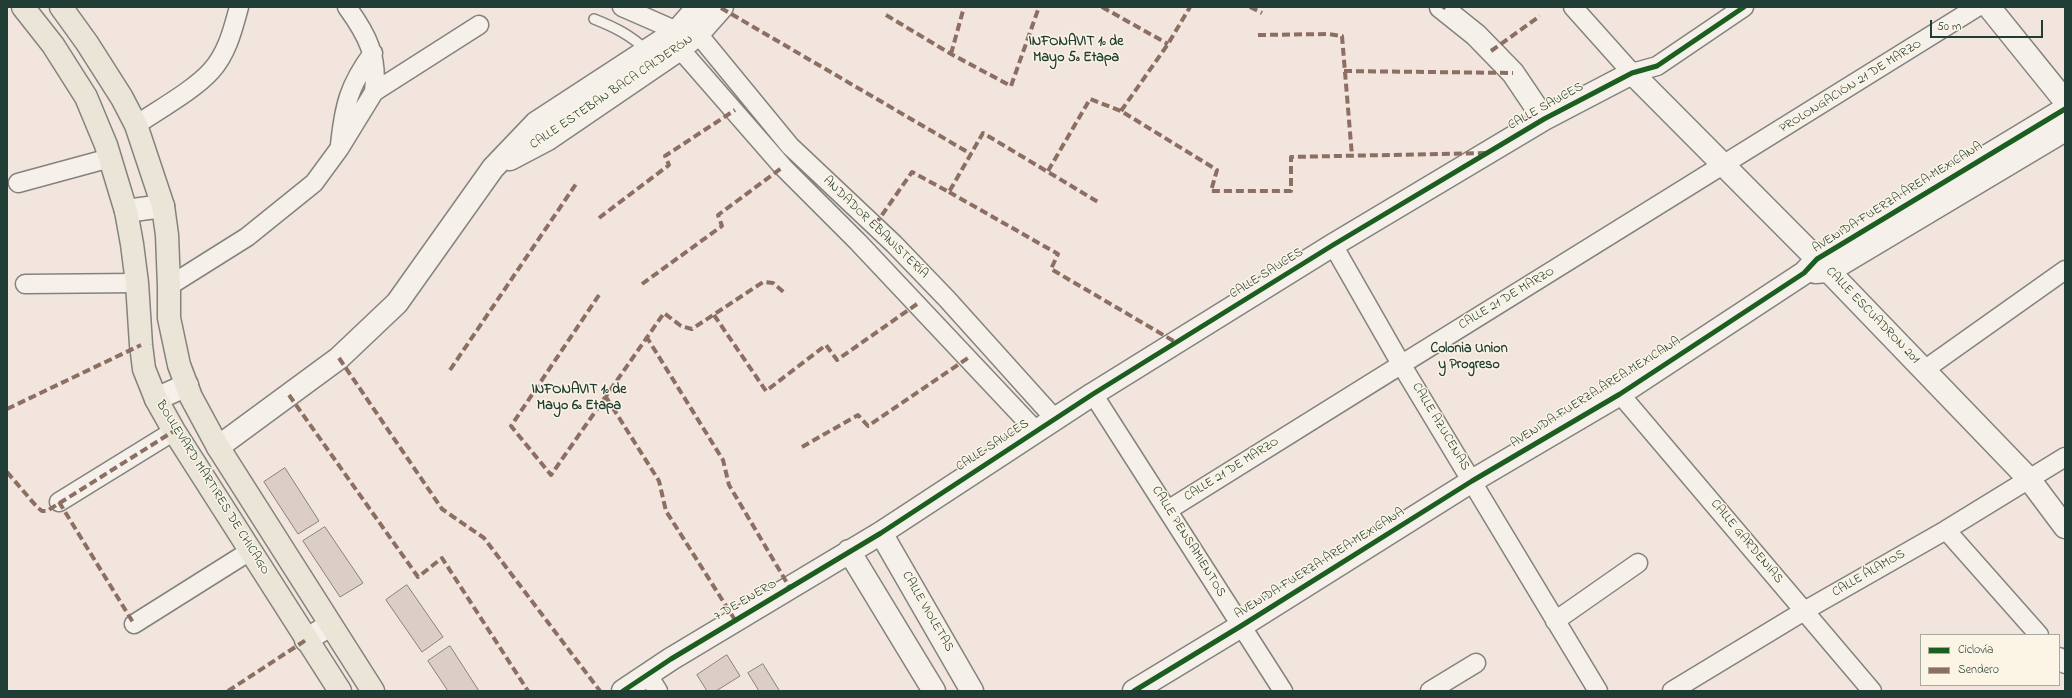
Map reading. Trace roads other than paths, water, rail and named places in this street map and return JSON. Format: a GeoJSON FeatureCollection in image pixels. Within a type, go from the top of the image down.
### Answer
{"type":"FeatureCollection","features":[{"type":"Feature","properties":{"kind":"main road","name":"BOULEVARD MÁRTIRES DE CHICAGO"},"geometry":{"type":"LineString","coordinates":[[23,7],[54,45],[86,97],[110,158],[126,211],[137,283],[140,345],[143,363],[156,399],[174,431],[306,640],[340,691]]}},
{"type":"Feature","properties":{"kind":"main road","name":"BOULEVARD MÁRTIRES DE CHICAGO"},"geometry":{"type":"LineString","coordinates":[[61,7],[122,98],[136,125],[162,206],[167,235],[170,286],[169,318],[178,364],[186,385],[218,447],[373,691]]}},
{"type":"Feature","properties":{"kind":"street"},"geometry":{"type":"LineString","coordinates":[[136,125],[178,97],[212,71],[230,40],[239,7]]}},
{"type":"Feature","properties":{"kind":"street"},"geometry":{"type":"LineString","coordinates":[[170,286],[247,237],[314,183],[339,149],[374,92],[376,75],[373,53],[364,31],[347,7]]}},
{"type":"Feature","properties":{"kind":"street","name":"ANDADOR EBANISTERÍA"},"geometry":{"type":"LineString","coordinates":[[622,7],[650,13],[686,39],[790,146],[905,255],[947,299],[1055,419]]}},
{"type":"Feature","properties":{"kind":"street","name":"CALLE ESTEBAN BACA CALDERÓN"},"geometry":{"type":"LineString","coordinates":[[686,39],[698,7]]}},
{"type":"Feature","properties":{"kind":"street","name":"CALLE ESTEBAN BACA CALDERÓN"},"geometry":{"type":"LineString","coordinates":[[218,447],[339,358],[397,303],[493,168],[548,139],[651,58],[686,39],[722,7]]}},
{"type":"Feature","properties":{"kind":"street"},"geometry":{"type":"LineString","coordinates":[[1441,7],[1476,35],[1513,73],[1544,119]]}},
{"type":"Feature","properties":{"kind":"street","name":"CALLE ESCUADRON 201"},"geometry":{"type":"LineString","coordinates":[[1573,7],[1632,73],[1725,166],[1817,268],[1924,370],[2029,479],[2065,527]]}},
{"type":"Feature","properties":{"kind":"street","name":"CALLE SAUCES"},"geometry":{"type":"LineString","coordinates":[[881,533],[1093,394],[1333,245],[1544,119],[1632,73],[1657,66],[1744,7]]}},
{"type":"Feature","properties":{"kind":"street","name":"PROLONGACIÓN 21 DE MARZO"},"geometry":{"type":"LineString","coordinates":[[1725,166],[1978,7]]}},
{"type":"Feature","properties":{"kind":"street"},"geometry":{"type":"LineString","coordinates":[[1989,7],[2065,101]]}},
{"type":"Feature","properties":{"kind":"street"},"geometry":{"type":"LineString","coordinates":[[374,92],[479,24]]}},
{"type":"Feature","properties":{"kind":"street","name":"ANDADOR EBANISTERÍA"},"geometry":{"type":"LineString","coordinates":[[686,39],[783,167],[863,248],[1036,431]]}},
{"type":"Feature","properties":{"kind":"street"},"geometry":{"type":"LineString","coordinates":[[339,149],[343,112],[354,82],[373,53]]}},
{"type":"Feature","properties":{"kind":"street","name":"AVENIDA FUERZA ÁREA MEXICANA"},"geometry":{"type":"LineString","coordinates":[[1134,691],[1241,626],[1472,481],[1620,394],[2065,109]]}},
{"type":"Feature","properties":{"kind":"street","name":"AVENIDA FUERZA ÁREA MEXICANA"},"geometry":{"type":"LineString","coordinates":[[1817,268],[2065,130]]}},
{"type":"Feature","properties":{"kind":"street"},"geometry":{"type":"LineString","coordinates":[[18,183],[110,158]]}},
{"type":"Feature","properties":{"kind":"street","name":"CALLE 21 DE MARZO"},"geometry":{"type":"LineString","coordinates":[[1168,510],[1401,364],[1725,166]]}},
{"type":"Feature","properties":{"kind":"street"},"geometry":{"type":"LineString","coordinates":[[126,211],[162,206]]}},
{"type":"Feature","properties":{"kind":"street","name":"CALLE AZUCENAS"},"geometry":{"type":"LineString","coordinates":[[1333,245],[1401,364],[1598,691]]}},
{"type":"Feature","properties":{"kind":"street"},"geometry":{"type":"LineString","coordinates":[[1924,370],[2065,270]]}},
{"type":"Feature","properties":{"kind":"street"},"geometry":{"type":"LineString","coordinates":[[25,284],[137,283]]}},
{"type":"Feature","properties":{"kind":"street"},"geometry":{"type":"LineString","coordinates":[[156,399],[186,385]]}},
{"type":"Feature","properties":{"kind":"street","name":"CALLE PENSAMIENTOS"},"geometry":{"type":"LineString","coordinates":[[1093,394],[1283,691]]}},
{"type":"Feature","properties":{"kind":"street","name":"CALLE GARDENIAS"},"geometry":{"type":"LineString","coordinates":[[1620,394],[1872,691]]}},
{"type":"Feature","properties":{"kind":"street"},"geometry":{"type":"LineString","coordinates":[[59,502],[174,431]]}},
{"type":"Feature","properties":{"kind":"street","name":"CALLE ÁLAMOS"},"geometry":{"type":"LineString","coordinates":[[1672,691],[1804,611],[1946,530],[2065,457]]}},
{"type":"Feature","properties":{"kind":"street"},"geometry":{"type":"LineString","coordinates":[[1946,530],[2038,634]]}},
{"type":"Feature","properties":{"kind":"street","name":"7 DE ENERO"},"geometry":{"type":"LineString","coordinates":[[623,691],[653,683],[849,551],[881,533]]}},
{"type":"Feature","properties":{"kind":"street","name":"CALLE VIOLETAS"},"geometry":{"type":"LineString","coordinates":[[881,533],[972,691]]}},
{"type":"Feature","properties":{"kind":"street"},"geometry":{"type":"LineString","coordinates":[[134,624],[250,551]]}},
{"type":"Feature","properties":{"kind":"street"},"geometry":{"type":"LineString","coordinates":[[849,551],[934,691]]}},
{"type":"Feature","properties":{"kind":"street"},"geometry":{"type":"LineString","coordinates":[[1555,621],[1638,563]]}},
{"type":"Feature","properties":{"kind":"street"},"geometry":{"type":"LineString","coordinates":[[306,640],[330,625]]}},
{"type":"Feature","properties":{"kind":"street"},"geometry":{"type":"LineString","coordinates":[[1430,691],[1476,663]]}},
{"type":"Feature","properties":{"kind":"lane"},"geometry":{"type":"LineString","coordinates":[[594,19],[621,30],[634,38],[651,58]]}},
{"type":"Feature","properties":{"kind":"district","name":"INFONAVIT 1º de Mayo 5ª Etapa"},"geometry":{"type":"Point","coordinates":[1076,52]}},
{"type":"Feature","properties":{"kind":"district","name":"Colonia Union y Progreso"},"geometry":{"type":"Point","coordinates":[1469,358]}},
{"type":"Feature","properties":{"kind":"district","name":"INFONAVIT 1º de Mayo 6ª Etapa"},"geometry":{"type":"Point","coordinates":[579,400]}}]}
